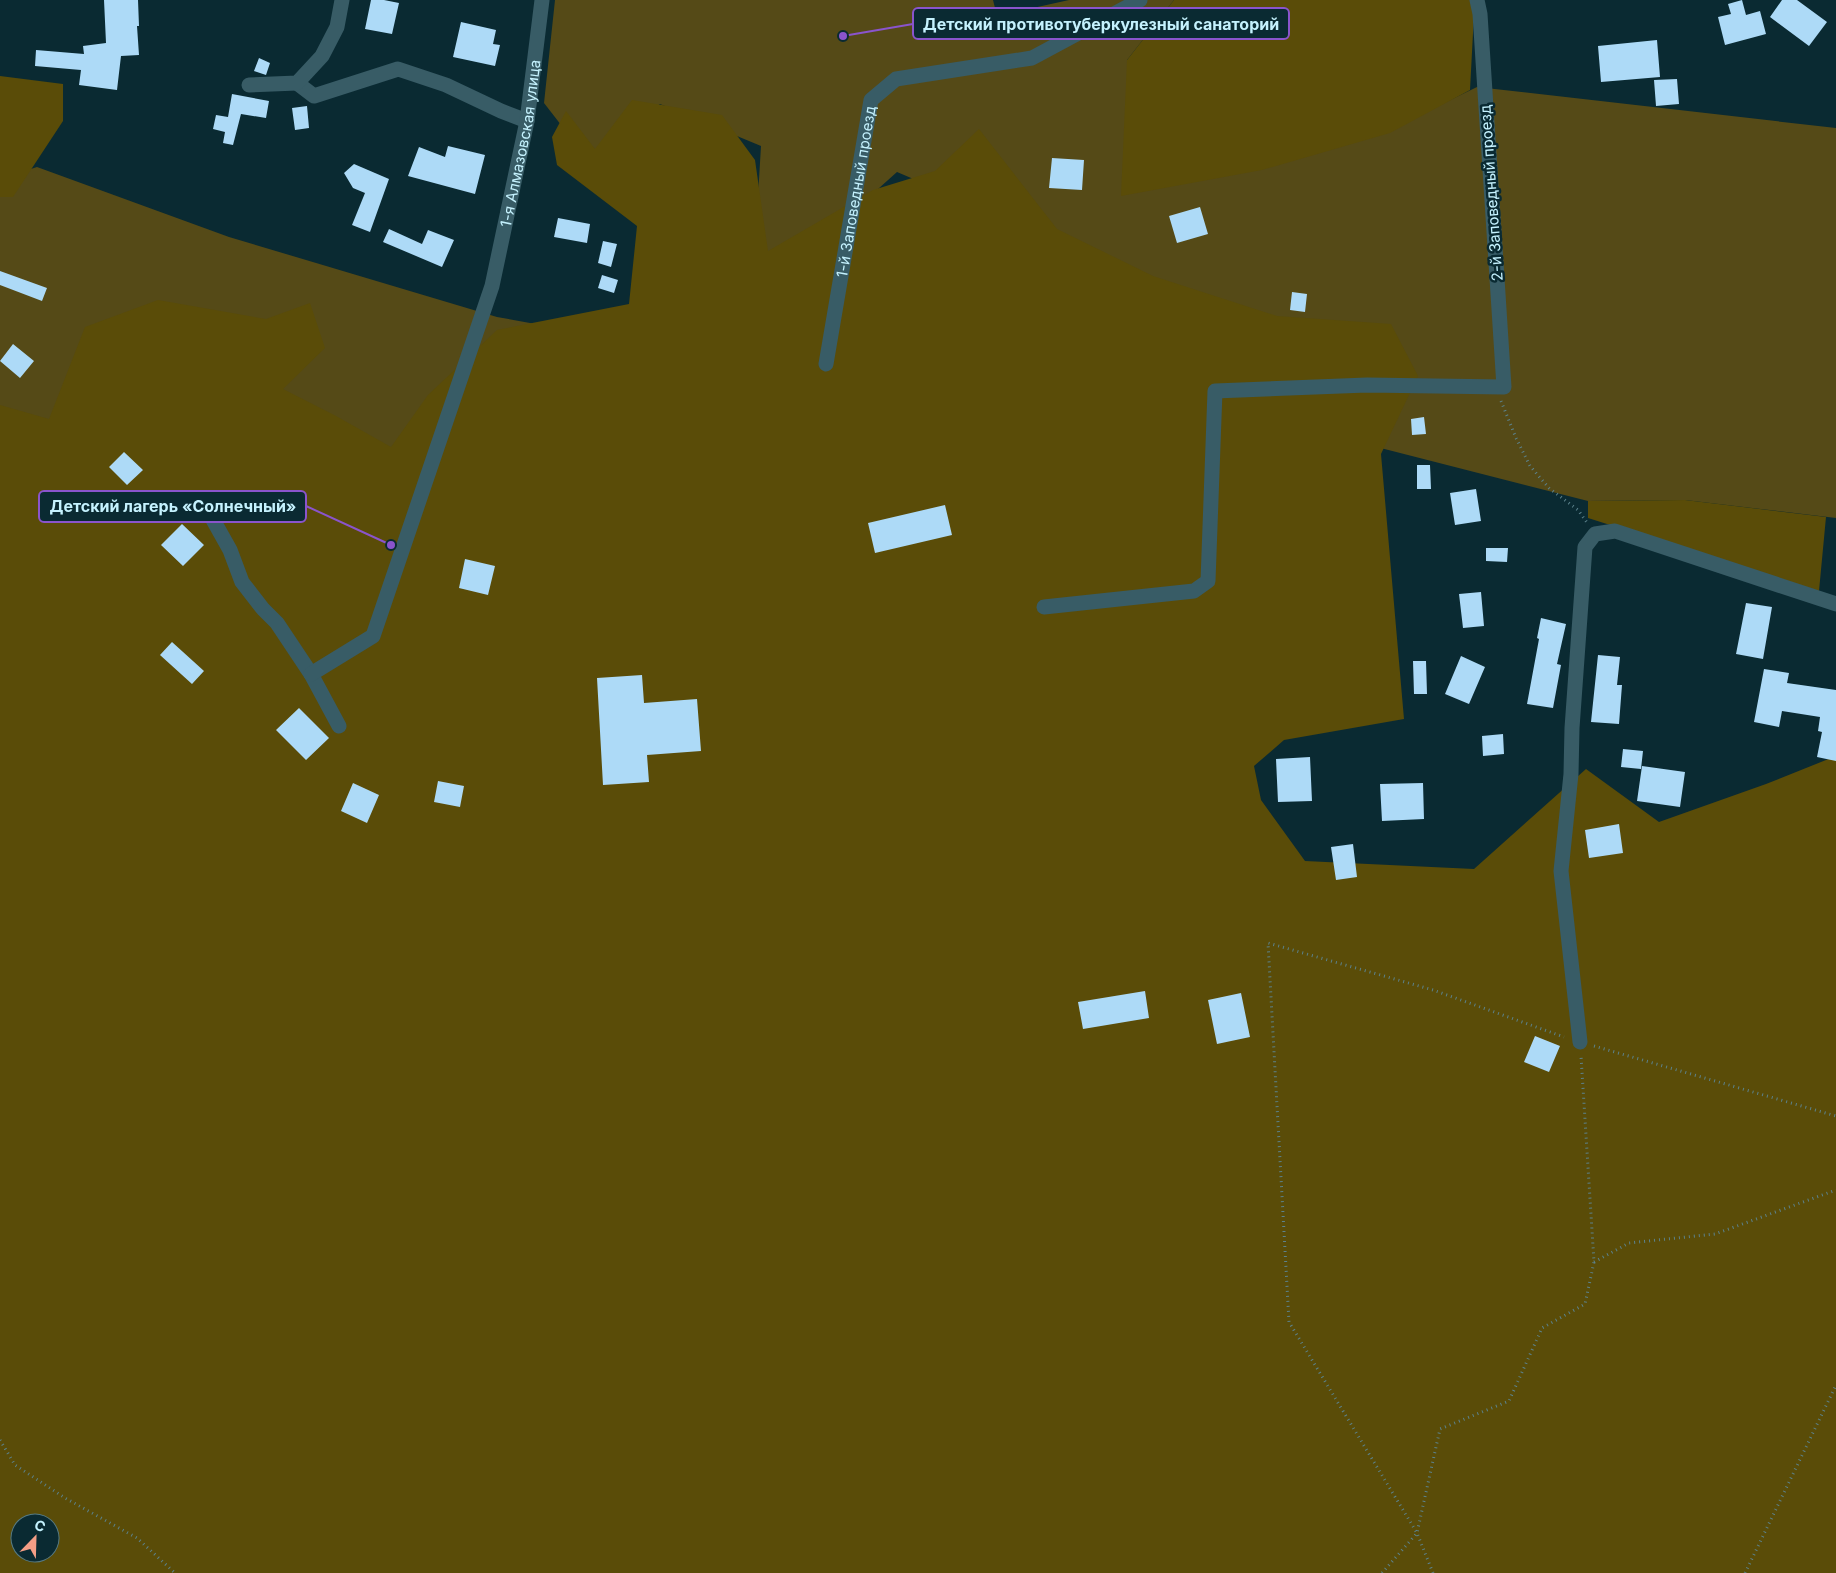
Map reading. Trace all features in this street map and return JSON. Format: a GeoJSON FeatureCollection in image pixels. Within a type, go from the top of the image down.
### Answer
{"type":"FeatureCollection","features":[{"type":"Feature","properties":{"kind":"street"},"geometry":{"type":"LineString","coordinates":[[297,83],[322,56],[337,26],[342,0]]}},
{"type":"Feature","properties":{"kind":"street","name":"1-я Алмазовская улица"},"geometry":{"type":"LineString","coordinates":[[310,674],[373,636],[492,286],[527,121],[542,0]]}},
{"type":"Feature","properties":{"kind":"street","name":"1-й Заповедный проезд"},"geometry":{"type":"LineString","coordinates":[[826,364],[871,100],[896,79],[1032,58],[1140,0]]}},
{"type":"Feature","properties":{"kind":"street","name":"2-й Заповедный проезд"},"geometry":{"type":"LineString","coordinates":[[1477,0],[1480,14],[1504,387]]}},
{"type":"Feature","properties":{"kind":"street"},"geometry":{"type":"LineString","coordinates":[[249,85],[297,83],[314,96],[398,69],[446,85],[527,121]]}},
{"type":"Feature","properties":{"kind":"street"},"geometry":{"type":"LineString","coordinates":[[1044,607],[1194,591],[1208,581],[1215,392],[1367,384],[1504,387]]}},
{"type":"Feature","properties":{"kind":"street"},"geometry":{"type":"LineString","coordinates":[[207,509],[230,550],[242,582],[277,623],[310,674],[339,726]]}},
{"type":"Feature","properties":{"kind":"street"},"geometry":{"type":"LineString","coordinates":[[1580,1042],[1561,871],[1571,774],[1572,728],[1586,547],[1596,534],[1615,531],[1836,604]]}},
{"type":"Feature","properties":{"kind":"path"},"geometry":{"type":"LineString","coordinates":[[1504,387],[1499,397],[1530,466],[1549,488],[1578,510],[1596,534]]}},
{"type":"Feature","properties":{"kind":"path"},"geometry":{"type":"LineString","coordinates":[[1432,1573],[1417,1533],[1289,1322],[1268,943],[1433,990],[1580,1042],[1836,1116]]}},
{"type":"Feature","properties":{"kind":"path"},"geometry":{"type":"LineString","coordinates":[[1382,1573],[1417,1533],[1440,1430],[1509,1401],[1542,1328],[1585,1304],[1594,1262],[1580,1042]]}},
{"type":"Feature","properties":{"kind":"path"},"geometry":{"type":"LineString","coordinates":[[1594,1262],[1628,1242],[1715,1234],[1836,1190]]}},
{"type":"Feature","properties":{"kind":"path"},"geometry":{"type":"LineString","coordinates":[[1745,1573],[1836,1385]]}},
{"type":"Feature","properties":{"kind":"path"},"geometry":{"type":"LineString","coordinates":[[0,1440],[15,1466],[65,1498],[137,1538],[174,1573]]}},
{"type":"Feature","properties":{"kind":"shaded area"},"geometry":{"type":"Polygon","coordinates":[[[555,0],[993,0],[997,16],[1069,0],[1174,0],[1127,60],[1393,128],[1477,87],[1836,128],[1836,518],[1685,500],[1588,501],[1365,444],[1281,322],[1158,283],[897,172],[830,232],[763,360],[758,196],[761,146],[660,104],[614,136],[589,161],[544,103],[555,0]]]}},
{"type":"Feature","properties":{"kind":"shaded area"},"geometry":{"type":"Polygon","coordinates":[[[1174,0],[1471,0],[1474,14],[1470,90],[1390,133],[1262,170],[1121,196],[1127,60],[1174,0]]]}},
{"type":"Feature","properties":{"kind":"shaded area"},"geometry":{"type":"Polygon","coordinates":[[[0,76],[63,84],[63,121],[13,197],[0,197],[0,76]]]}},
{"type":"Feature","properties":{"kind":"shaded area"},"geometry":{"type":"Polygon","coordinates":[[[632,100],[722,115],[755,160],[768,251],[873,190],[935,171],[979,129],[1057,229],[1153,276],[1277,316],[1391,324],[1418,376],[1381,454],[1404,719],[1284,740],[1254,766],[1261,800],[1305,861],[1474,869],[1586,769],[1659,822],[1766,784],[1836,756],[1836,1573],[0,1573],[0,405],[49,419],[85,327],[158,300],[266,319],[310,303],[325,348],[283,389],[391,447],[428,395],[497,330],[629,304],[637,226],[557,165],[552,137],[566,111],[595,149],[632,100]]]}},
{"type":"Feature","properties":{"kind":"shaded area"},"geometry":{"type":"Polygon","coordinates":[[[37,167],[229,237],[497,317],[662,347],[670,615],[0,423],[0,179],[37,167]]]}},
{"type":"Feature","properties":{"kind":"shaded area"},"geometry":{"type":"Polygon","coordinates":[[[1685,500],[1826,517],[1819,591],[1588,518],[1588,501],[1685,500]]]}},
{"type":"Feature","properties":{"kind":"building"},"geometry":{"type":"Polygon","coordinates":[[[104,0],[138,0],[139,55],[121,56],[117,90],[79,85],[81,70],[35,66],[36,50],[84,54],[83,46],[106,43],[104,0]]]}},
{"type":"Feature","properties":{"kind":"building"},"geometry":{"type":"Polygon","coordinates":[[[371,0],[399,3],[392,34],[365,29],[371,0]]]}},
{"type":"Feature","properties":{"kind":"building"},"geometry":{"type":"Polygon","coordinates":[[[1742,0],[1746,15],[1760,11],[1766,34],[1725,45],[1718,17],[1731,14],[1728,4],[1742,0]]]}},
{"type":"Feature","properties":{"kind":"building"},"geometry":{"type":"Polygon","coordinates":[[[1782,0],[1797,0],[1827,22],[1809,46],[1770,17],[1782,0]]]}},
{"type":"Feature","properties":{"kind":"building"},"geometry":{"type":"Polygon","coordinates":[[[461,22],[496,30],[493,44],[500,45],[495,66],[453,57],[461,22]]]}},
{"type":"Feature","properties":{"kind":"building"},"geometry":{"type":"Polygon","coordinates":[[[1657,40],[1660,77],[1601,82],[1598,46],[1657,40]]]}},
{"type":"Feature","properties":{"kind":"building"},"geometry":{"type":"Polygon","coordinates":[[[259,58],[270,63],[266,75],[254,71],[259,58]]]}},
{"type":"Feature","properties":{"kind":"building"},"geometry":{"type":"Polygon","coordinates":[[[1677,79],[1679,104],[1656,106],[1654,80],[1677,79]]]}},
{"type":"Feature","properties":{"kind":"building"},"geometry":{"type":"Polygon","coordinates":[[[232,94],[269,101],[266,118],[241,114],[233,145],[223,143],[225,132],[213,129],[216,115],[228,117],[232,94]]]}},
{"type":"Feature","properties":{"kind":"building"},"geometry":{"type":"Polygon","coordinates":[[[307,106],[309,128],[295,130],[292,108],[307,106]]]}},
{"type":"Feature","properties":{"kind":"building"},"geometry":{"type":"Polygon","coordinates":[[[448,146],[485,155],[475,194],[408,176],[419,147],[445,157],[448,146]]]}},
{"type":"Feature","properties":{"kind":"building"},"geometry":{"type":"Polygon","coordinates":[[[1052,158],[1084,160],[1082,190],[1049,188],[1052,158]]]}},
{"type":"Feature","properties":{"kind":"building"},"geometry":{"type":"Polygon","coordinates":[[[354,164],[389,179],[370,232],[352,225],[365,193],[353,188],[344,173],[354,164]]]}},
{"type":"Feature","properties":{"kind":"building"},"geometry":{"type":"Polygon","coordinates":[[[1200,207],[1208,234],[1177,243],[1169,216],[1200,207]]]}},
{"type":"Feature","properties":{"kind":"building"},"geometry":{"type":"Polygon","coordinates":[[[558,218],[590,224],[587,243],[554,237],[558,218]]]}},
{"type":"Feature","properties":{"kind":"building"},"geometry":{"type":"Polygon","coordinates":[[[389,229],[422,244],[428,230],[454,240],[442,267],[383,242],[389,229]]]}},
{"type":"Feature","properties":{"kind":"building"},"geometry":{"type":"Polygon","coordinates":[[[603,241],[617,244],[611,267],[598,263],[603,241]]]}},
{"type":"Feature","properties":{"kind":"building"},"geometry":{"type":"Polygon","coordinates":[[[0,271],[47,288],[42,301],[0,285],[0,271]]]}},
{"type":"Feature","properties":{"kind":"building"},"geometry":{"type":"Polygon","coordinates":[[[602,275],[618,280],[614,293],[598,288],[602,275]]]}},
{"type":"Feature","properties":{"kind":"building"},"geometry":{"type":"Polygon","coordinates":[[[1292,292],[1307,294],[1305,312],[1290,310],[1292,292]]]}},
{"type":"Feature","properties":{"kind":"building"},"geometry":{"type":"Polygon","coordinates":[[[13,344],[34,361],[20,378],[0,361],[13,344]]]}},
{"type":"Feature","properties":{"kind":"building"},"geometry":{"type":"Polygon","coordinates":[[[1424,417],[1426,434],[1412,435],[1411,419],[1424,417]]]}},
{"type":"Feature","properties":{"kind":"building"},"geometry":{"type":"Polygon","coordinates":[[[124,452],[143,470],[127,485],[109,467],[124,452]]]}},
{"type":"Feature","properties":{"kind":"building"},"geometry":{"type":"Polygon","coordinates":[[[1417,465],[1430,465],[1431,489],[1417,489],[1417,465]]]}},
{"type":"Feature","properties":{"kind":"building"},"geometry":{"type":"Polygon","coordinates":[[[1476,489],[1481,521],[1455,525],[1450,493],[1476,489]]]}},
{"type":"Feature","properties":{"kind":"building"},"geometry":{"type":"Polygon","coordinates":[[[945,505],[952,535],[875,553],[868,523],[945,505]]]}},
{"type":"Feature","properties":{"kind":"building"},"geometry":{"type":"Polygon","coordinates":[[[182,524],[204,545],[183,566],[161,545],[182,524]]]}},
{"type":"Feature","properties":{"kind":"building"},"geometry":{"type":"Polygon","coordinates":[[[1486,548],[1508,548],[1507,562],[1486,561],[1486,548]]]}},
{"type":"Feature","properties":{"kind":"building"},"geometry":{"type":"Polygon","coordinates":[[[465,559],[495,566],[488,595],[459,588],[465,559]]]}},
{"type":"Feature","properties":{"kind":"building"},"geometry":{"type":"Polygon","coordinates":[[[1481,592],[1484,626],[1463,628],[1459,594],[1481,592]]]}},
{"type":"Feature","properties":{"kind":"building"},"geometry":{"type":"Polygon","coordinates":[[[1746,603],[1772,607],[1763,659],[1736,654],[1746,603]]]}},
{"type":"Feature","properties":{"kind":"building"},"geometry":{"type":"Polygon","coordinates":[[[1541,618],[1566,624],[1557,664],[1561,665],[1553,708],[1527,704],[1541,618]]]}},
{"type":"Feature","properties":{"kind":"building"},"geometry":{"type":"Polygon","coordinates":[[[172,642],[204,671],[192,684],[160,655],[172,642]]]}},
{"type":"Feature","properties":{"kind":"building"},"geometry":{"type":"Polygon","coordinates":[[[1598,655],[1620,657],[1617,685],[1622,685],[1619,724],[1591,722],[1598,655]]]}},
{"type":"Feature","properties":{"kind":"building"},"geometry":{"type":"Polygon","coordinates":[[[1461,656],[1485,667],[1469,704],[1445,694],[1461,656]]]}},
{"type":"Feature","properties":{"kind":"building"},"geometry":{"type":"Polygon","coordinates":[[[1413,661],[1426,661],[1427,694],[1414,694],[1413,661]]]}},
{"type":"Feature","properties":{"kind":"building"},"geometry":{"type":"Polygon","coordinates":[[[1764,669],[1789,673],[1787,683],[1836,690],[1836,761],[1817,757],[1822,732],[1818,731],[1820,717],[1782,711],[1779,727],[1754,722],[1764,669]]]}},
{"type":"Feature","properties":{"kind":"building"},"geometry":{"type":"Polygon","coordinates":[[[642,675],[644,703],[697,699],[701,751],[647,755],[649,782],[603,785],[597,678],[642,675]]]}},
{"type":"Feature","properties":{"kind":"building"},"geometry":{"type":"Polygon","coordinates":[[[299,708],[329,738],[306,760],[276,730],[299,708]]]}},
{"type":"Feature","properties":{"kind":"building"},"geometry":{"type":"Polygon","coordinates":[[[1503,734],[1504,754],[1483,756],[1482,736],[1503,734]]]}},
{"type":"Feature","properties":{"kind":"building"},"geometry":{"type":"Polygon","coordinates":[[[1623,749],[1643,751],[1641,769],[1621,767],[1623,749]]]}},
{"type":"Feature","properties":{"kind":"building"},"geometry":{"type":"Polygon","coordinates":[[[1310,757],[1312,801],[1278,802],[1276,759],[1310,757]]]}},
{"type":"Feature","properties":{"kind":"building"},"geometry":{"type":"Polygon","coordinates":[[[1642,766],[1685,772],[1680,807],[1637,801],[1642,766]]]}},
{"type":"Feature","properties":{"kind":"building"},"geometry":{"type":"Polygon","coordinates":[[[438,781],[464,786],[460,807],[434,802],[438,781]]]}},
{"type":"Feature","properties":{"kind":"building"},"geometry":{"type":"Polygon","coordinates":[[[353,783],[379,795],[367,823],[341,811],[353,783]]]}},
{"type":"Feature","properties":{"kind":"building"},"geometry":{"type":"Polygon","coordinates":[[[1423,783],[1424,819],[1382,821],[1380,784],[1423,783]]]}},
{"type":"Feature","properties":{"kind":"building"},"geometry":{"type":"Polygon","coordinates":[[[1619,824],[1623,853],[1589,858],[1585,830],[1619,824]]]}},
{"type":"Feature","properties":{"kind":"building"},"geometry":{"type":"Polygon","coordinates":[[[1353,844],[1357,877],[1336,880],[1331,847],[1353,844]]]}},
{"type":"Feature","properties":{"kind":"building"},"geometry":{"type":"Polygon","coordinates":[[[1145,991],[1149,1018],[1083,1029],[1078,1002],[1145,991]]]}},
{"type":"Feature","properties":{"kind":"building"},"geometry":{"type":"Polygon","coordinates":[[[1241,993],[1250,1037],[1217,1044],[1208,1000],[1241,993]]]}},
{"type":"Feature","properties":{"kind":"building"},"geometry":{"type":"Polygon","coordinates":[[[1535,1036],[1560,1046],[1549,1072],[1524,1062],[1535,1036]]]}},
{"type":"Feature","properties":{"kind":"place","name":"Детский противотуберкулезный санаторий"},"geometry":{"type":"Point","coordinates":[843,36]}},
{"type":"Feature","properties":{"kind":"place","name":"Детский лагерь «Солнечный»"},"geometry":{"type":"Point","coordinates":[391,545]}}]}
